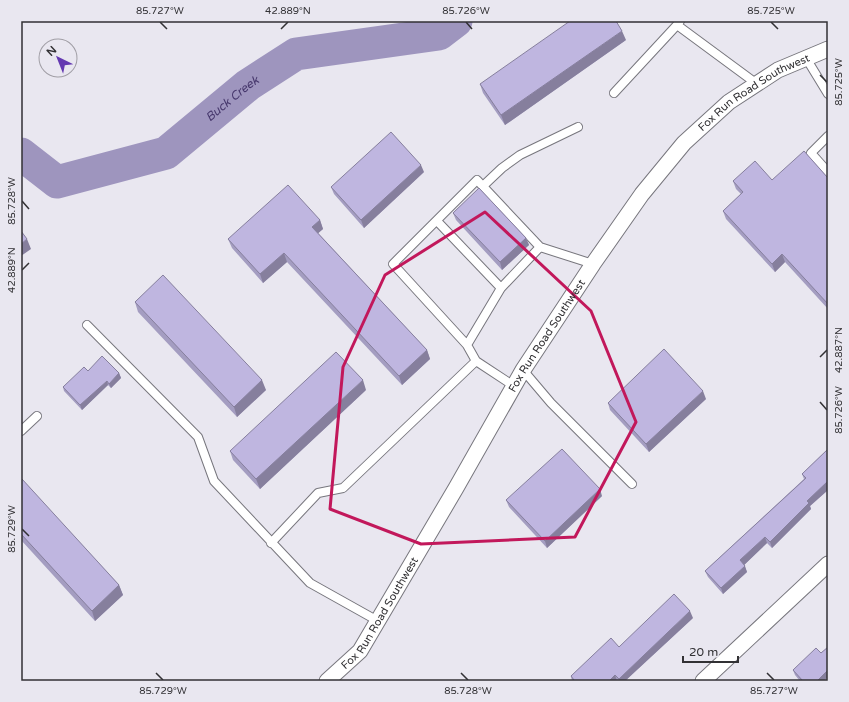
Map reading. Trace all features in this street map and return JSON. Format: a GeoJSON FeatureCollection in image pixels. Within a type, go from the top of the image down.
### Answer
{"type":"FeatureCollection","features":[{"type":"Feature","properties":{"kind":"street","name":"Fox Run Road Southwest"},"geometry":{"type":"LineString","coordinates":[[327,681],[360,651],[456,488],[523,370],[593,264],[642,194],[684,143],[729,102],[778,70],[828,49]]}},
{"type":"Feature","properties":{"kind":"street"},"geometry":{"type":"LineString","coordinates":[[703,681],[828,564]]}},
{"type":"Feature","properties":{"kind":"lane"},"geometry":{"type":"LineString","coordinates":[[614,93],[679,23],[757,84]]}},
{"type":"Feature","properties":{"kind":"lane"},"geometry":{"type":"LineString","coordinates":[[806,58],[828,94]]}},
{"type":"Feature","properties":{"kind":"lane"},"geometry":{"type":"LineString","coordinates":[[483,186],[502,168],[520,155],[578,127]]}},
{"type":"Feature","properties":{"kind":"lane"},"geometry":{"type":"LineString","coordinates":[[828,136],[811,153],[828,172]]}},
{"type":"Feature","properties":{"kind":"lane"},"geometry":{"type":"LineString","coordinates":[[514,386],[476,361],[467,345],[393,264],[478,180],[540,247],[593,264]]}},
{"type":"Feature","properties":{"kind":"lane"},"geometry":{"type":"LineString","coordinates":[[438,221],[501,288]]}},
{"type":"Feature","properties":{"kind":"lane"},"geometry":{"type":"LineString","coordinates":[[467,345],[501,288],[540,247]]}},
{"type":"Feature","properties":{"kind":"lane"},"geometry":{"type":"LineString","coordinates":[[87,325],[198,437],[214,481],[310,583],[378,621]]}},
{"type":"Feature","properties":{"kind":"lane"},"geometry":{"type":"LineString","coordinates":[[271,543],[318,494],[343,488],[476,361]]}},
{"type":"Feature","properties":{"kind":"lane"},"geometry":{"type":"LineString","coordinates":[[523,370],[551,403],[632,484]]}},
{"type":"Feature","properties":{"kind":"lane"},"geometry":{"type":"LineString","coordinates":[[21,431],[37,416]]}},
{"type":"Feature","properties":{"kind":"highlighted area"},"geometry":{"type":"Polygon","coordinates":[[[485,212],[591,311],[636,422],[575,537],[421,544],[330,509],[343,367],[385,275],[485,212]]]}},
{"type":"Feature","properties":{"kind":"building"},"geometry":{"type":"Polygon","coordinates":[[[570,21],[616,21],[622,31],[501,115],[480,84],[570,21]]]}},
{"type":"Feature","properties":{"kind":"building"},"geometry":{"type":"Polygon","coordinates":[[[391,132],[421,165],[361,220],[331,187],[391,132]]]}},
{"type":"Feature","properties":{"kind":"building"},"geometry":{"type":"Polygon","coordinates":[[[804,151],[828,178],[828,304],[782,254],[772,264],[723,211],[743,192],[733,181],[755,161],[772,180],[804,151]]]}},
{"type":"Feature","properties":{"kind":"building"},"geometry":{"type":"Polygon","coordinates":[[[288,185],[320,220],[312,227],[427,350],[399,376],[284,253],[260,274],[228,239],[288,185]]]}},
{"type":"Feature","properties":{"kind":"building"},"geometry":{"type":"Polygon","coordinates":[[[479,188],[526,238],[500,262],[453,213],[479,188]]]}},
{"type":"Feature","properties":{"kind":"building"},"geometry":{"type":"Polygon","coordinates":[[[21,231],[27,239],[21,244],[21,231]]]}},
{"type":"Feature","properties":{"kind":"building"},"geometry":{"type":"Polygon","coordinates":[[[163,275],[262,380],[234,407],[135,302],[163,275]]]}},
{"type":"Feature","properties":{"kind":"building"},"geometry":{"type":"Polygon","coordinates":[[[664,349],[703,391],[646,444],[608,403],[664,349]]]}},
{"type":"Feature","properties":{"kind":"building"},"geometry":{"type":"Polygon","coordinates":[[[336,352],[363,380],[256,479],[230,451],[336,352]]]}},
{"type":"Feature","properties":{"kind":"building"},"geometry":{"type":"Polygon","coordinates":[[[102,356],[119,373],[109,384],[107,381],[80,405],[63,387],[84,367],[88,371],[102,356]]]}},
{"type":"Feature","properties":{"kind":"building"},"geometry":{"type":"Polygon","coordinates":[[[562,449],[600,489],[545,541],[506,500],[562,449]]]}},
{"type":"Feature","properties":{"kind":"building"},"geometry":{"type":"Polygon","coordinates":[[[828,449],[828,481],[807,501],[809,503],[770,542],[765,537],[740,560],[745,566],[721,588],[705,571],[806,478],[802,474],[828,449]]]}},
{"type":"Feature","properties":{"kind":"building"},"geometry":{"type":"Polygon","coordinates":[[[22,479],[119,585],[92,611],[21,534],[22,479]]]}},
{"type":"Feature","properties":{"kind":"building"},"geometry":{"type":"Polygon","coordinates":[[[674,594],[690,611],[619,679],[615,675],[609,681],[572,681],[574,680],[571,676],[611,638],[619,647],[674,594]]]}},
{"type":"Feature","properties":{"kind":"building"},"geometry":{"type":"Polygon","coordinates":[[[828,647],[828,670],[817,681],[803,681],[793,670],[816,648],[821,653],[828,647]]]}},
{"type":"Feature","properties":{"kind":"waterway","name":"Buck Creek"},"geometry":{"type":"LineString","coordinates":[[21,154],[57,182],[166,153],[248,85],[296,54],[439,34],[456,21]]}}]}
